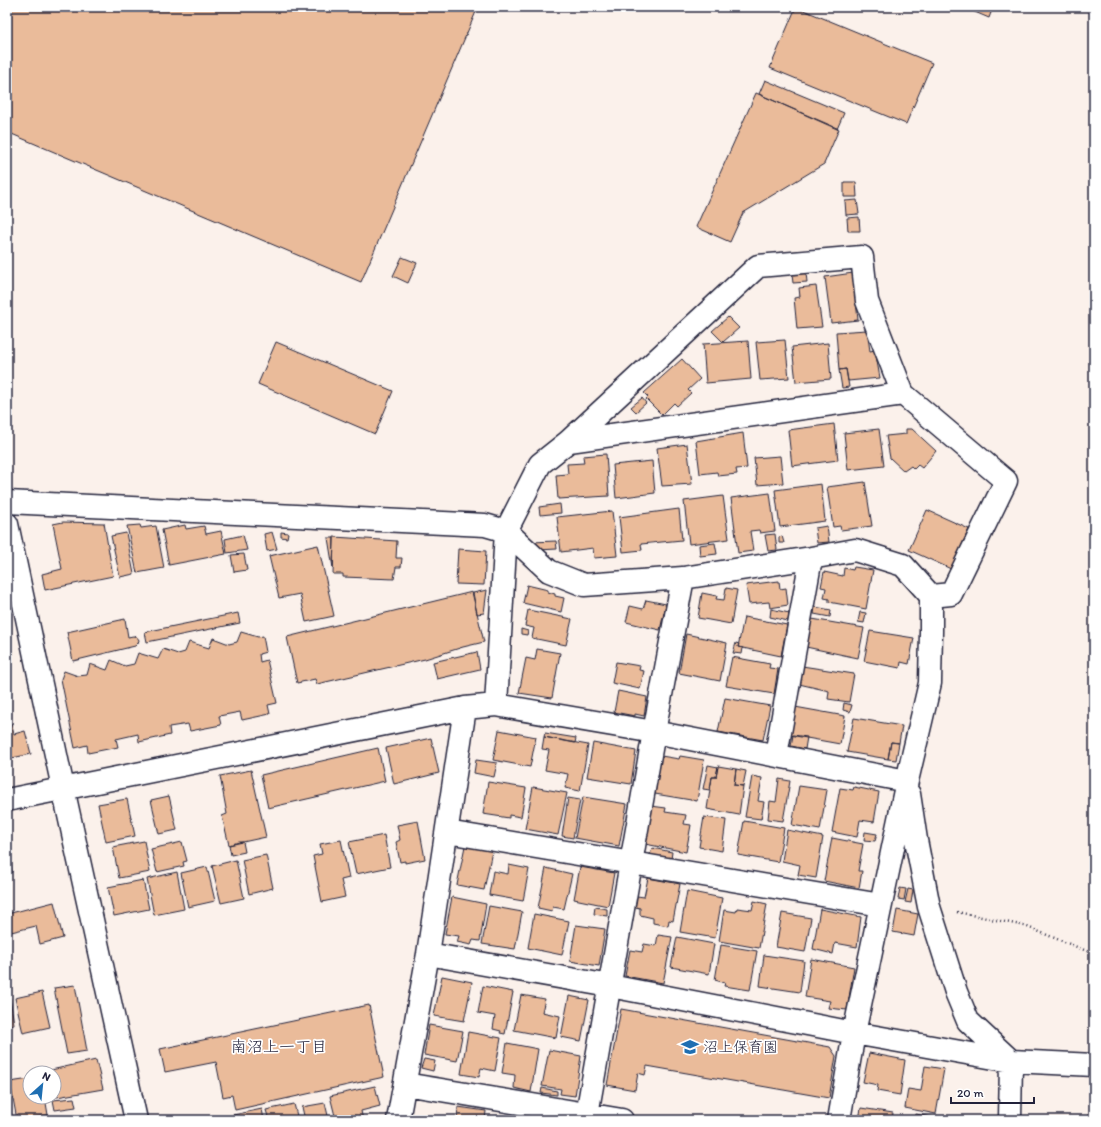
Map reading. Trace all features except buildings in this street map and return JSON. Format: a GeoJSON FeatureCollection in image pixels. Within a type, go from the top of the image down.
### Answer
{"type":"FeatureCollection","features":[{"type":"Feature","properties":{"kind":"street"},"geometry":{"type":"LineString","coordinates":[[496,705],[506,531],[540,464],[569,441],[758,266],[862,257],[867,301],[903,394],[1006,481],[951,594],[930,596]]}},
{"type":"Feature","properties":{"kind":"street"},"geometry":{"type":"LineString","coordinates":[[569,441],[903,394]]}},
{"type":"Feature","properties":{"kind":"street"},"geometry":{"type":"LineString","coordinates":[[7,502],[485,525],[506,531],[549,571],[584,585],[683,578],[855,550],[903,565],[930,596],[932,632],[930,683],[907,781],[854,1033],[839,1120]]}},
{"type":"Feature","properties":{"kind":"street"},"geometry":{"type":"LineString","coordinates":[[7,524],[136,1120]]}},
{"type":"Feature","properties":{"kind":"street"},"geometry":{"type":"LineString","coordinates":[[776,756],[811,558]]}},
{"type":"Feature","properties":{"kind":"street"},"geometry":{"type":"LineString","coordinates":[[587,1117],[654,732],[683,578]]}},
{"type":"Feature","properties":{"kind":"street"},"geometry":{"type":"LineString","coordinates":[[7,800],[465,708],[496,705],[654,732],[907,781]]}},
{"type":"Feature","properties":{"kind":"street"},"geometry":{"type":"LineString","coordinates":[[398,1120],[428,954],[465,708]]}},
{"type":"Feature","properties":{"kind":"street"},"geometry":{"type":"LineString","coordinates":[[907,781],[916,840],[929,907],[956,992],[968,1021],[1011,1061],[1010,1120]]}},
{"type":"Feature","properties":{"kind":"street"},"geometry":{"type":"LineString","coordinates":[[446,832],[881,905]]}},
{"type":"Feature","properties":{"kind":"street"},"geometry":{"type":"LineString","coordinates":[[428,954],[610,986],[854,1033],[1011,1061],[1094,1065]]}},
{"type":"Feature","properties":{"kind":"street"},"geometry":{"type":"LineString","coordinates":[[405,1084],[587,1117],[622,1120]]}},
{"type":"Feature","properties":{"kind":"path"},"geometry":{"type":"LineString","coordinates":[[929,907],[1024,926],[1094,954]]}},
{"type":"Feature","properties":{"kind":"place","name":"沼上保育園"},"geometry":{"type":"Point","coordinates":[690,1047]}},
{"type":"Feature","properties":{"kind":"district","name":"南沼上一丁目"},"geometry":{"type":"Point","coordinates":[279,1046]}}]}
